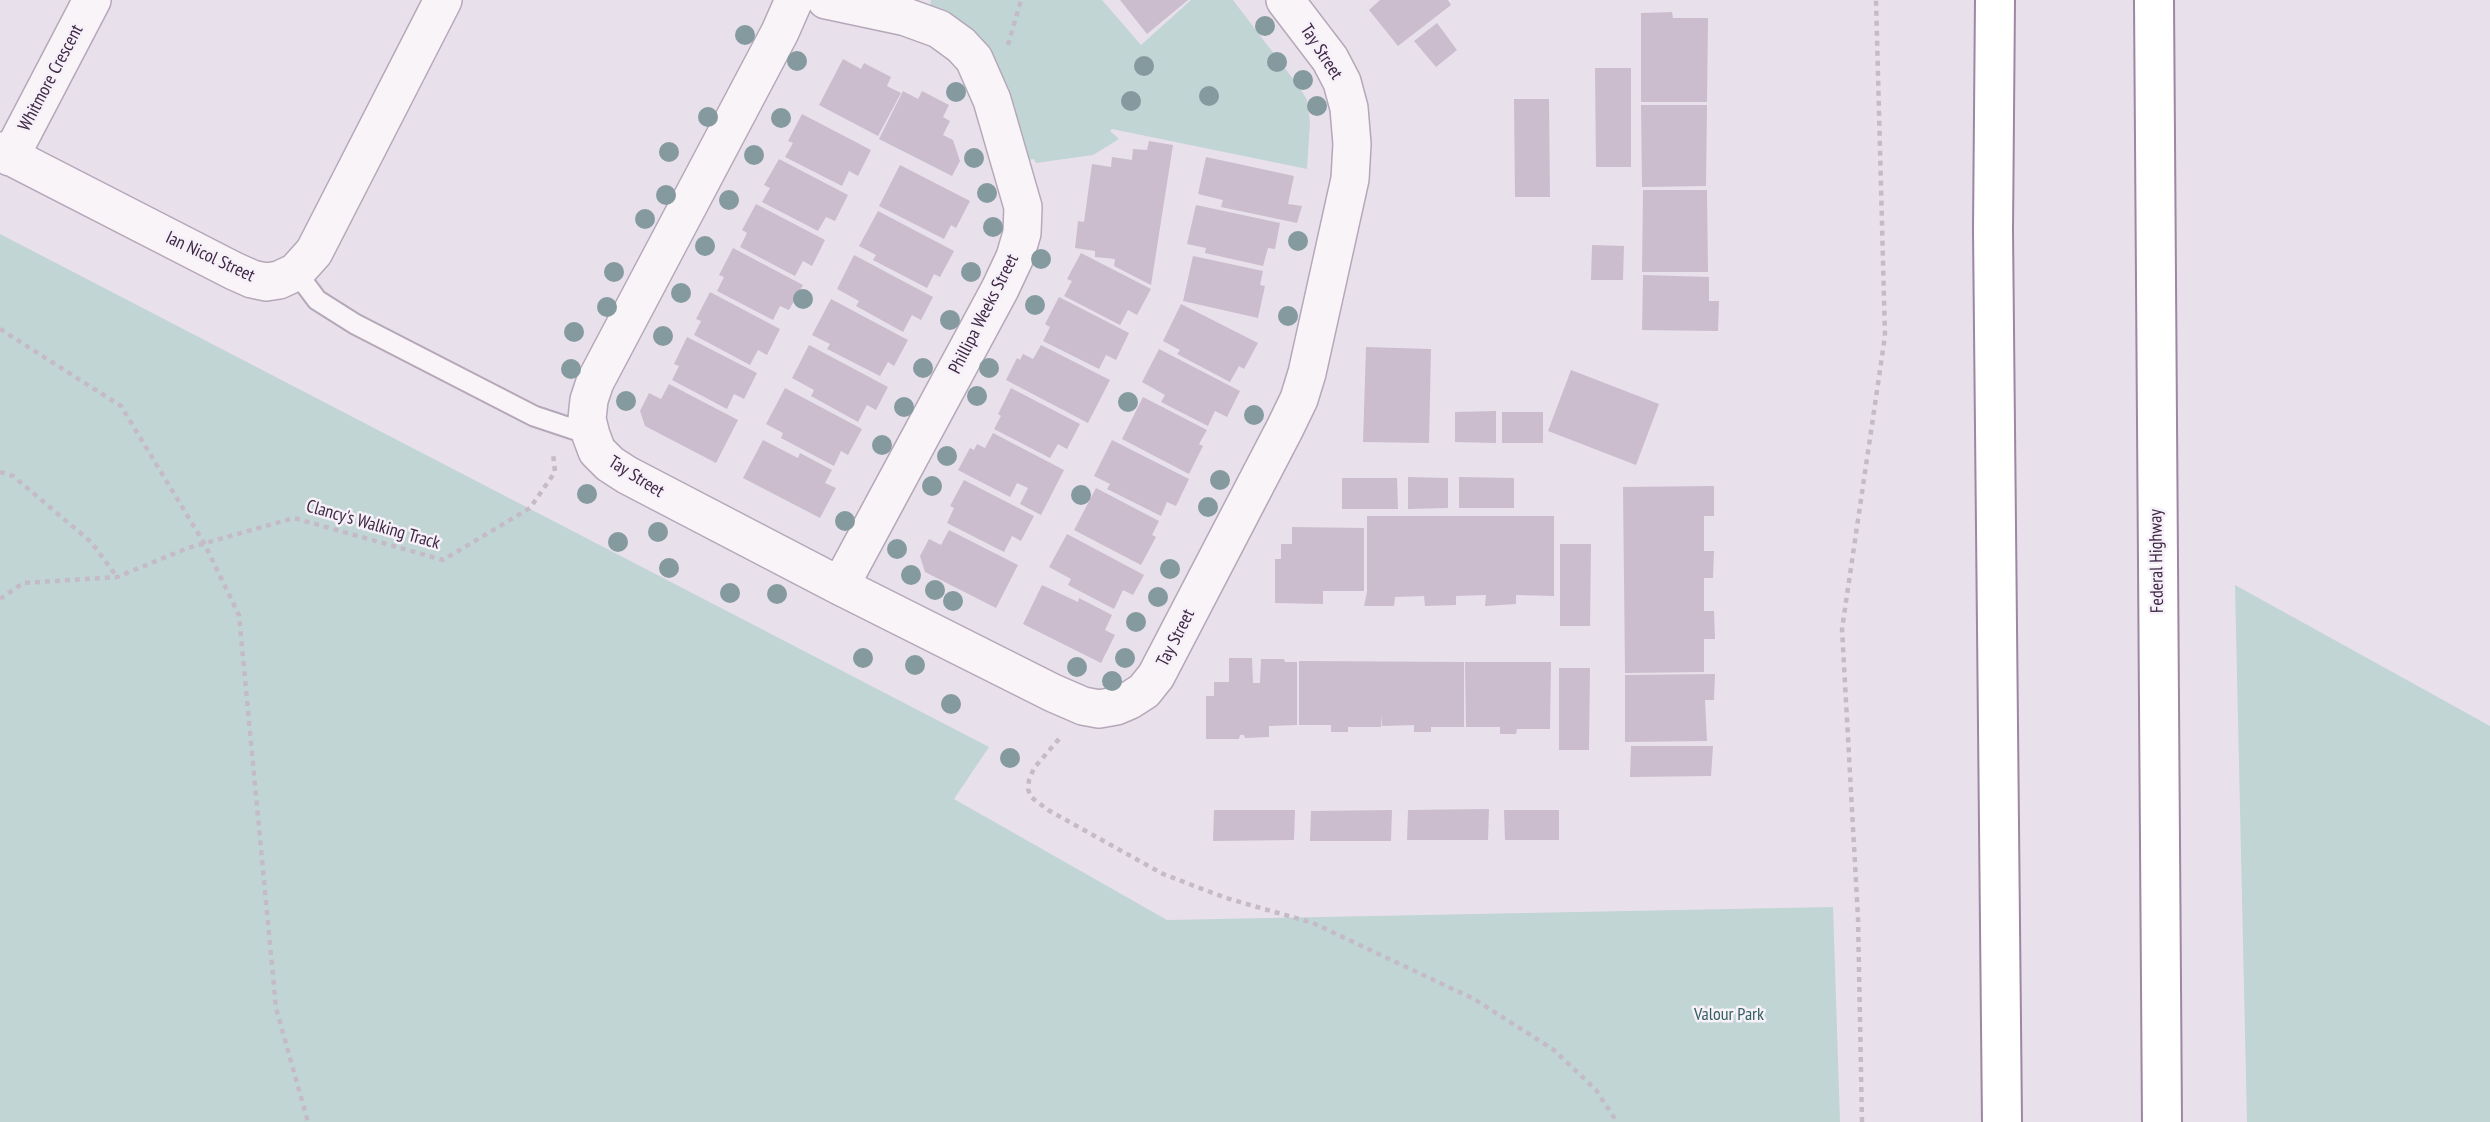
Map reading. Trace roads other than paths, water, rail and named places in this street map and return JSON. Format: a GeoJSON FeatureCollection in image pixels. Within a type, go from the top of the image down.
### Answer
{"type":"FeatureCollection","features":[{"type":"Feature","properties":{"kind":"highway"},"geometry":{"type":"LineString","coordinates":[[1995,0],[1993,230],[2002,1122]]}},
{"type":"Feature","properties":{"kind":"highway","name":"Federal Highway"},"geometry":{"type":"LineString","coordinates":[[2154,0],[2162,1122]]}},
{"type":"Feature","properties":{"kind":"street","name":"Whitmore Crescent"},"geometry":{"type":"LineString","coordinates":[[5,154],[92,0]]}},
{"type":"Feature","properties":{"kind":"street"},"geometry":{"type":"LineString","coordinates":[[296,272],[314,251],[443,0]]}},
{"type":"Feature","properties":{"kind":"street"},"geometry":{"type":"LineString","coordinates":[[590,435],[587,419],[589,400],[596,382],[780,32],[794,0]]}},
{"type":"Feature","properties":{"kind":"street","name":"Phillipa Weeks Street"},"geometry":{"type":"LineString","coordinates":[[826,0],[906,17],[939,29],[961,45],[974,59],[992,100],[1023,207],[1022,233],[1015,257],[1000,289],[839,586]]}},
{"type":"Feature","properties":{"kind":"street","name":"Tay Street"},"geometry":{"type":"LineString","coordinates":[[590,435],[597,451],[627,475],[839,586],[1053,693],[1083,706],[1099,709],[1123,704],[1144,691],[1156,676],[1298,399],[1316,340],[1350,179],[1352,144],[1349,108],[1342,82],[1330,59],[1285,0]]}},
{"type":"Feature","properties":{"kind":"street","name":"Ian Nicol Street"},"geometry":{"type":"LineString","coordinates":[[5,154],[253,279],[266,282],[279,280],[296,272]]}},
{"type":"Feature","properties":{"kind":"lane"},"geometry":{"type":"LineString","coordinates":[[296,272],[317,300],[355,324],[534,416],[590,435]]}},
{"type":"Feature","properties":{"kind":"park label","name":"Valour Park"},"geometry":{"type":"Point","coordinates":[1729,1015]}}]}
